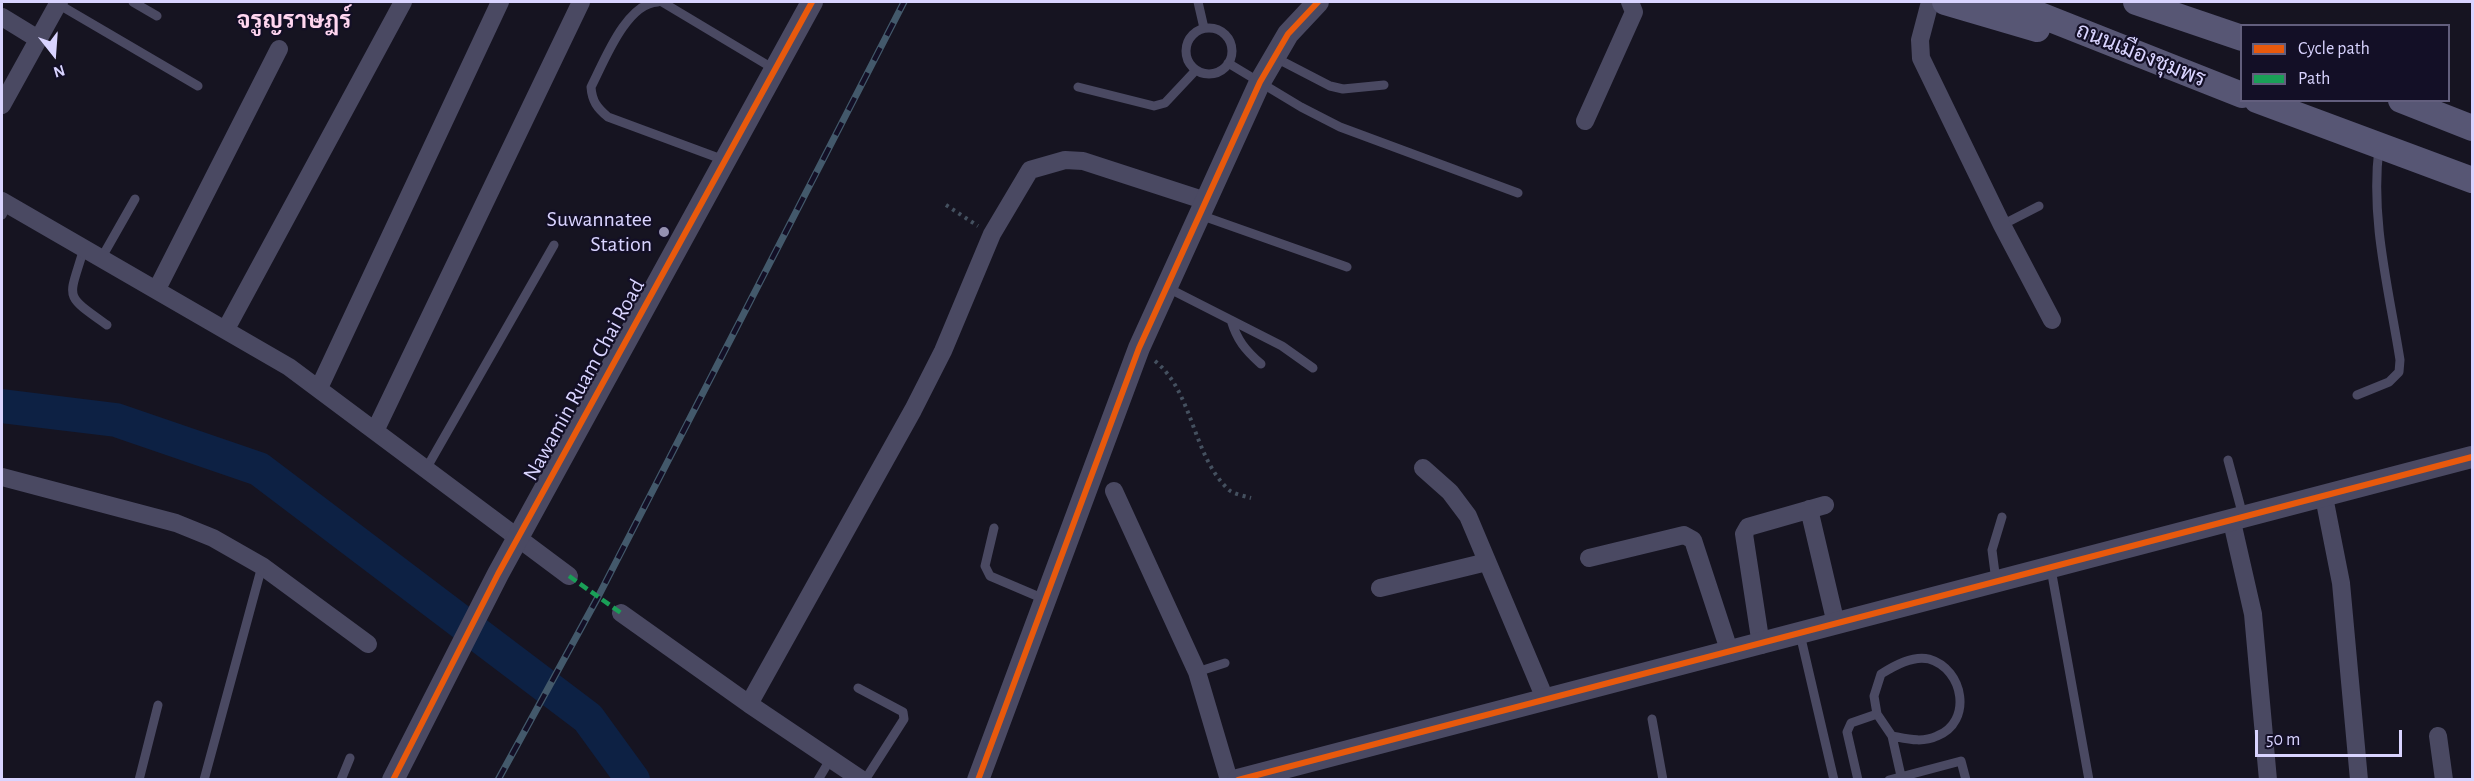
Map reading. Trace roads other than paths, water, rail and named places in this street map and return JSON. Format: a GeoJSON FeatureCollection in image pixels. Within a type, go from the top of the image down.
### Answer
{"type":"FeatureCollection","features":[{"type":"Feature","properties":{"kind":"main road"},"geometry":{"type":"LineString","coordinates":[[1945,2],[2178,71]]}},
{"type":"Feature","properties":{"kind":"main road","name":"ถนนเมืองชุมพร"},"geometry":{"type":"LineString","coordinates":[[2007,2],[2240,95]]}},
{"type":"Feature","properties":{"kind":"main road"},"geometry":{"type":"LineString","coordinates":[[2136,2],[2240,38]]}},
{"type":"Feature","properties":{"kind":"main road"},"geometry":{"type":"LineString","coordinates":[[2166,3],[2204,24]]}},
{"type":"Feature","properties":{"kind":"main road"},"geometry":{"type":"LineString","coordinates":[[2262,102],[2472,180]]}},
{"type":"Feature","properties":{"kind":"main road"},"geometry":{"type":"LineString","coordinates":[[2406,102],[2472,129]]}},
{"type":"Feature","properties":{"kind":"street"},"geometry":{"type":"LineString","coordinates":[[226,329],[403,2]]}},
{"type":"Feature","properties":{"kind":"street"},"geometry":{"type":"LineString","coordinates":[[319,388],[500,2]]}},
{"type":"Feature","properties":{"kind":"street"},"geometry":{"type":"LineString","coordinates":[[375,431],[581,2]]}},
{"type":"Feature","properties":{"kind":"street","name":"Nawamin Ruam Chai Road"},"geometry":{"type":"LineString","coordinates":[[393,780],[498,574],[812,2]]}},
{"type":"Feature","properties":{"kind":"street"},"geometry":{"type":"LineString","coordinates":[[978,780],[1139,348],[1260,82],[1288,34],[1318,2]]}},
{"type":"Feature","properties":{"kind":"street"},"geometry":{"type":"LineString","coordinates":[[1585,121],[1634,12],[1630,2]]}},
{"type":"Feature","properties":{"kind":"street"},"geometry":{"type":"LineString","coordinates":[[1930,2],[1920,40],[1922,58],[2002,225],[2052,320]]}},
{"type":"Feature","properties":{"kind":"street"},"geometry":{"type":"LineString","coordinates":[[2,105],[58,3]]}},
{"type":"Feature","properties":{"kind":"street"},"geometry":{"type":"LineString","coordinates":[[2,17],[38,39]]}},
{"type":"Feature","properties":{"kind":"street"},"geometry":{"type":"LineString","coordinates":[[157,289],[279,49]]}},
{"type":"Feature","properties":{"kind":"street"},"geometry":{"type":"LineString","coordinates":[[749,704],[943,351],[992,234],[1030,170],[1065,160],[1083,160],[1203,208]]}},
{"type":"Feature","properties":{"kind":"street"},"geometry":{"type":"LineString","coordinates":[[3,207],[102,257],[226,329],[319,388],[569,576]]}},
{"type":"Feature","properties":{"kind":"street"},"geometry":{"type":"LineString","coordinates":[[1238,780],[1761,645],[2472,457]]}},
{"type":"Feature","properties":{"kind":"street"},"geometry":{"type":"LineString","coordinates":[[1423,468],[1450,492],[1468,516],[1546,701]]}},
{"type":"Feature","properties":{"kind":"street"},"geometry":{"type":"LineString","coordinates":[[2,477],[176,523],[213,538],[262,566],[368,644]]}},
{"type":"Feature","properties":{"kind":"street"},"geometry":{"type":"LineString","coordinates":[[1114,491],[1197,672],[1229,780]]}},
{"type":"Feature","properties":{"kind":"street"},"geometry":{"type":"LineString","coordinates":[[2324,497],[2341,582],[2359,780]]}},
{"type":"Feature","properties":{"kind":"street"},"geometry":{"type":"LineString","coordinates":[[1761,645],[1744,534],[1748,527],[1817,507],[1836,624]]}},
{"type":"Feature","properties":{"kind":"street"},"geometry":{"type":"LineString","coordinates":[[2238,520],[2253,614],[2268,780]]}},
{"type":"Feature","properties":{"kind":"street"},"geometry":{"type":"LineString","coordinates":[[1589,558],[1684,535],[1693,540],[1730,653]]}},
{"type":"Feature","properties":{"kind":"street"},"geometry":{"type":"LineString","coordinates":[[1380,588],[1487,562]]}},
{"type":"Feature","properties":{"kind":"street"},"geometry":{"type":"LineString","coordinates":[[621,613],[749,704],[864,780]]}},
{"type":"Feature","properties":{"kind":"street"},"geometry":{"type":"LineString","coordinates":[[2439,736],[2444,780]]}},
{"type":"Feature","properties":{"kind":"lane"},"geometry":{"type":"LineString","coordinates":[[133,2],[158,16]]}},
{"type":"Feature","properties":{"kind":"lane"},"geometry":{"type":"LineString","coordinates":[[725,160],[608,117],[598,108],[592,98],[591,87],[629,18],[641,6],[660,2],[774,69]]}},
{"type":"Feature","properties":{"kind":"lane"},"geometry":{"type":"LineString","coordinates":[[1198,2],[1204,28]]}},
{"type":"Feature","properties":{"kind":"lane"},"geometry":{"type":"LineString","coordinates":[[58,3],[198,86]]}},
{"type":"Feature","properties":{"kind":"lane"},"geometry":{"type":"LineString","coordinates":[[1204,28],[1222,31],[1228,38],[1232,55],[1228,63],[1214,74],[1196,70],[1190,64],[1186,46],[1196,32],[1204,28]]}},
{"type":"Feature","properties":{"kind":"lane"},"geometry":{"type":"LineString","coordinates":[[1274,57],[1330,86],[1343,89],[1384,85]]}},
{"type":"Feature","properties":{"kind":"lane"},"geometry":{"type":"LineString","coordinates":[[1228,63],[1340,127],[1518,193]]}},
{"type":"Feature","properties":{"kind":"lane"},"geometry":{"type":"LineString","coordinates":[[1078,87],[1154,106],[1165,103],[1196,70]]}},
{"type":"Feature","properties":{"kind":"lane"},"geometry":{"type":"LineString","coordinates":[[2356,394],[2389,382],[2399,372],[2400,360],[2376,216],[2375,180],[2379,146]]}},
{"type":"Feature","properties":{"kind":"lane"},"geometry":{"type":"LineString","coordinates":[[102,257],[135,199]]}},
{"type":"Feature","properties":{"kind":"lane"},"geometry":{"type":"LineString","coordinates":[[2002,225],[2039,206]]}},
{"type":"Feature","properties":{"kind":"lane"},"geometry":{"type":"LineString","coordinates":[[1203,208],[1347,267]]}},
{"type":"Feature","properties":{"kind":"lane"},"geometry":{"type":"LineString","coordinates":[[426,469],[554,245]]}},
{"type":"Feature","properties":{"kind":"lane"},"geometry":{"type":"LineString","coordinates":[[84,247],[71,294],[75,302],[107,325]]}},
{"type":"Feature","properties":{"kind":"lane"},"geometry":{"type":"LineString","coordinates":[[1166,287],[1282,346],[1313,368]]}},
{"type":"Feature","properties":{"kind":"lane"},"geometry":{"type":"LineString","coordinates":[[1231,320],[1237,339],[1245,351],[1261,364]]}},
{"type":"Feature","properties":{"kind":"lane"},"geometry":{"type":"LineString","coordinates":[[2228,460],[2238,520]]}},
{"type":"Feature","properties":{"kind":"lane"},"geometry":{"type":"LineString","coordinates":[[1996,583],[1992,550],[2002,517]]}},
{"type":"Feature","properties":{"kind":"lane"},"geometry":{"type":"LineString","coordinates":[[994,528],[985,566],[990,576],[1044,599]]}},
{"type":"Feature","properties":{"kind":"lane"},"geometry":{"type":"LineString","coordinates":[[204,780],[262,566]]}},
{"type":"Feature","properties":{"kind":"lane"},"geometry":{"type":"LineString","coordinates":[[2051,569],[2090,780]]}},
{"type":"Feature","properties":{"kind":"lane"},"geometry":{"type":"LineString","coordinates":[[1800,634],[1834,780]]}},
{"type":"Feature","properties":{"kind":"lane"},"geometry":{"type":"LineString","coordinates":[[1892,736],[1917,741],[1938,736],[1952,727],[1962,699],[1957,679],[1928,658],[1902,662],[1881,674],[1874,696],[1877,714],[1892,736],[1901,776]]}},
{"type":"Feature","properties":{"kind":"lane"},"geometry":{"type":"LineString","coordinates":[[1197,672],[1225,663]]}},
{"type":"Feature","properties":{"kind":"lane"},"geometry":{"type":"LineString","coordinates":[[858,688],[903,712],[904,718],[864,780]]}},
{"type":"Feature","properties":{"kind":"lane"},"geometry":{"type":"LineString","coordinates":[[139,780],[158,705]]}},
{"type":"Feature","properties":{"kind":"lane"},"geometry":{"type":"LineString","coordinates":[[1858,780],[1847,732],[1851,723],[1877,714]]}},
{"type":"Feature","properties":{"kind":"lane"},"geometry":{"type":"LineString","coordinates":[[1652,719],[1663,780]]}},
{"type":"Feature","properties":{"kind":"lane"},"geometry":{"type":"LineString","coordinates":[[341,780],[350,758]]}},
{"type":"Feature","properties":{"kind":"lane"},"geometry":{"type":"LineString","coordinates":[[818,780],[831,758]]}},
{"type":"Feature","properties":{"kind":"lane"},"geometry":{"type":"LineString","coordinates":[[1889,780],[1961,760],[1966,780]]}},
{"type":"Feature","properties":{"kind":"waterway"},"geometry":{"type":"LineString","coordinates":[[2,406],[116,420],[259,469],[588,718],[633,780]]}},
{"type":"Feature","properties":{"kind":"railway"},"geometry":{"type":"LineString","coordinates":[[498,780],[598,597],[904,2]]}},
{"type":"Feature","properties":{"kind":"place","name":"Suwannatee Station"},"geometry":{"type":"Point","coordinates":[664,232]}},
{"type":"Feature","properties":{"kind":"district","name":"จรูญราษฎร์"},"geometry":{"type":"Point","coordinates":[294,21]}}]}
